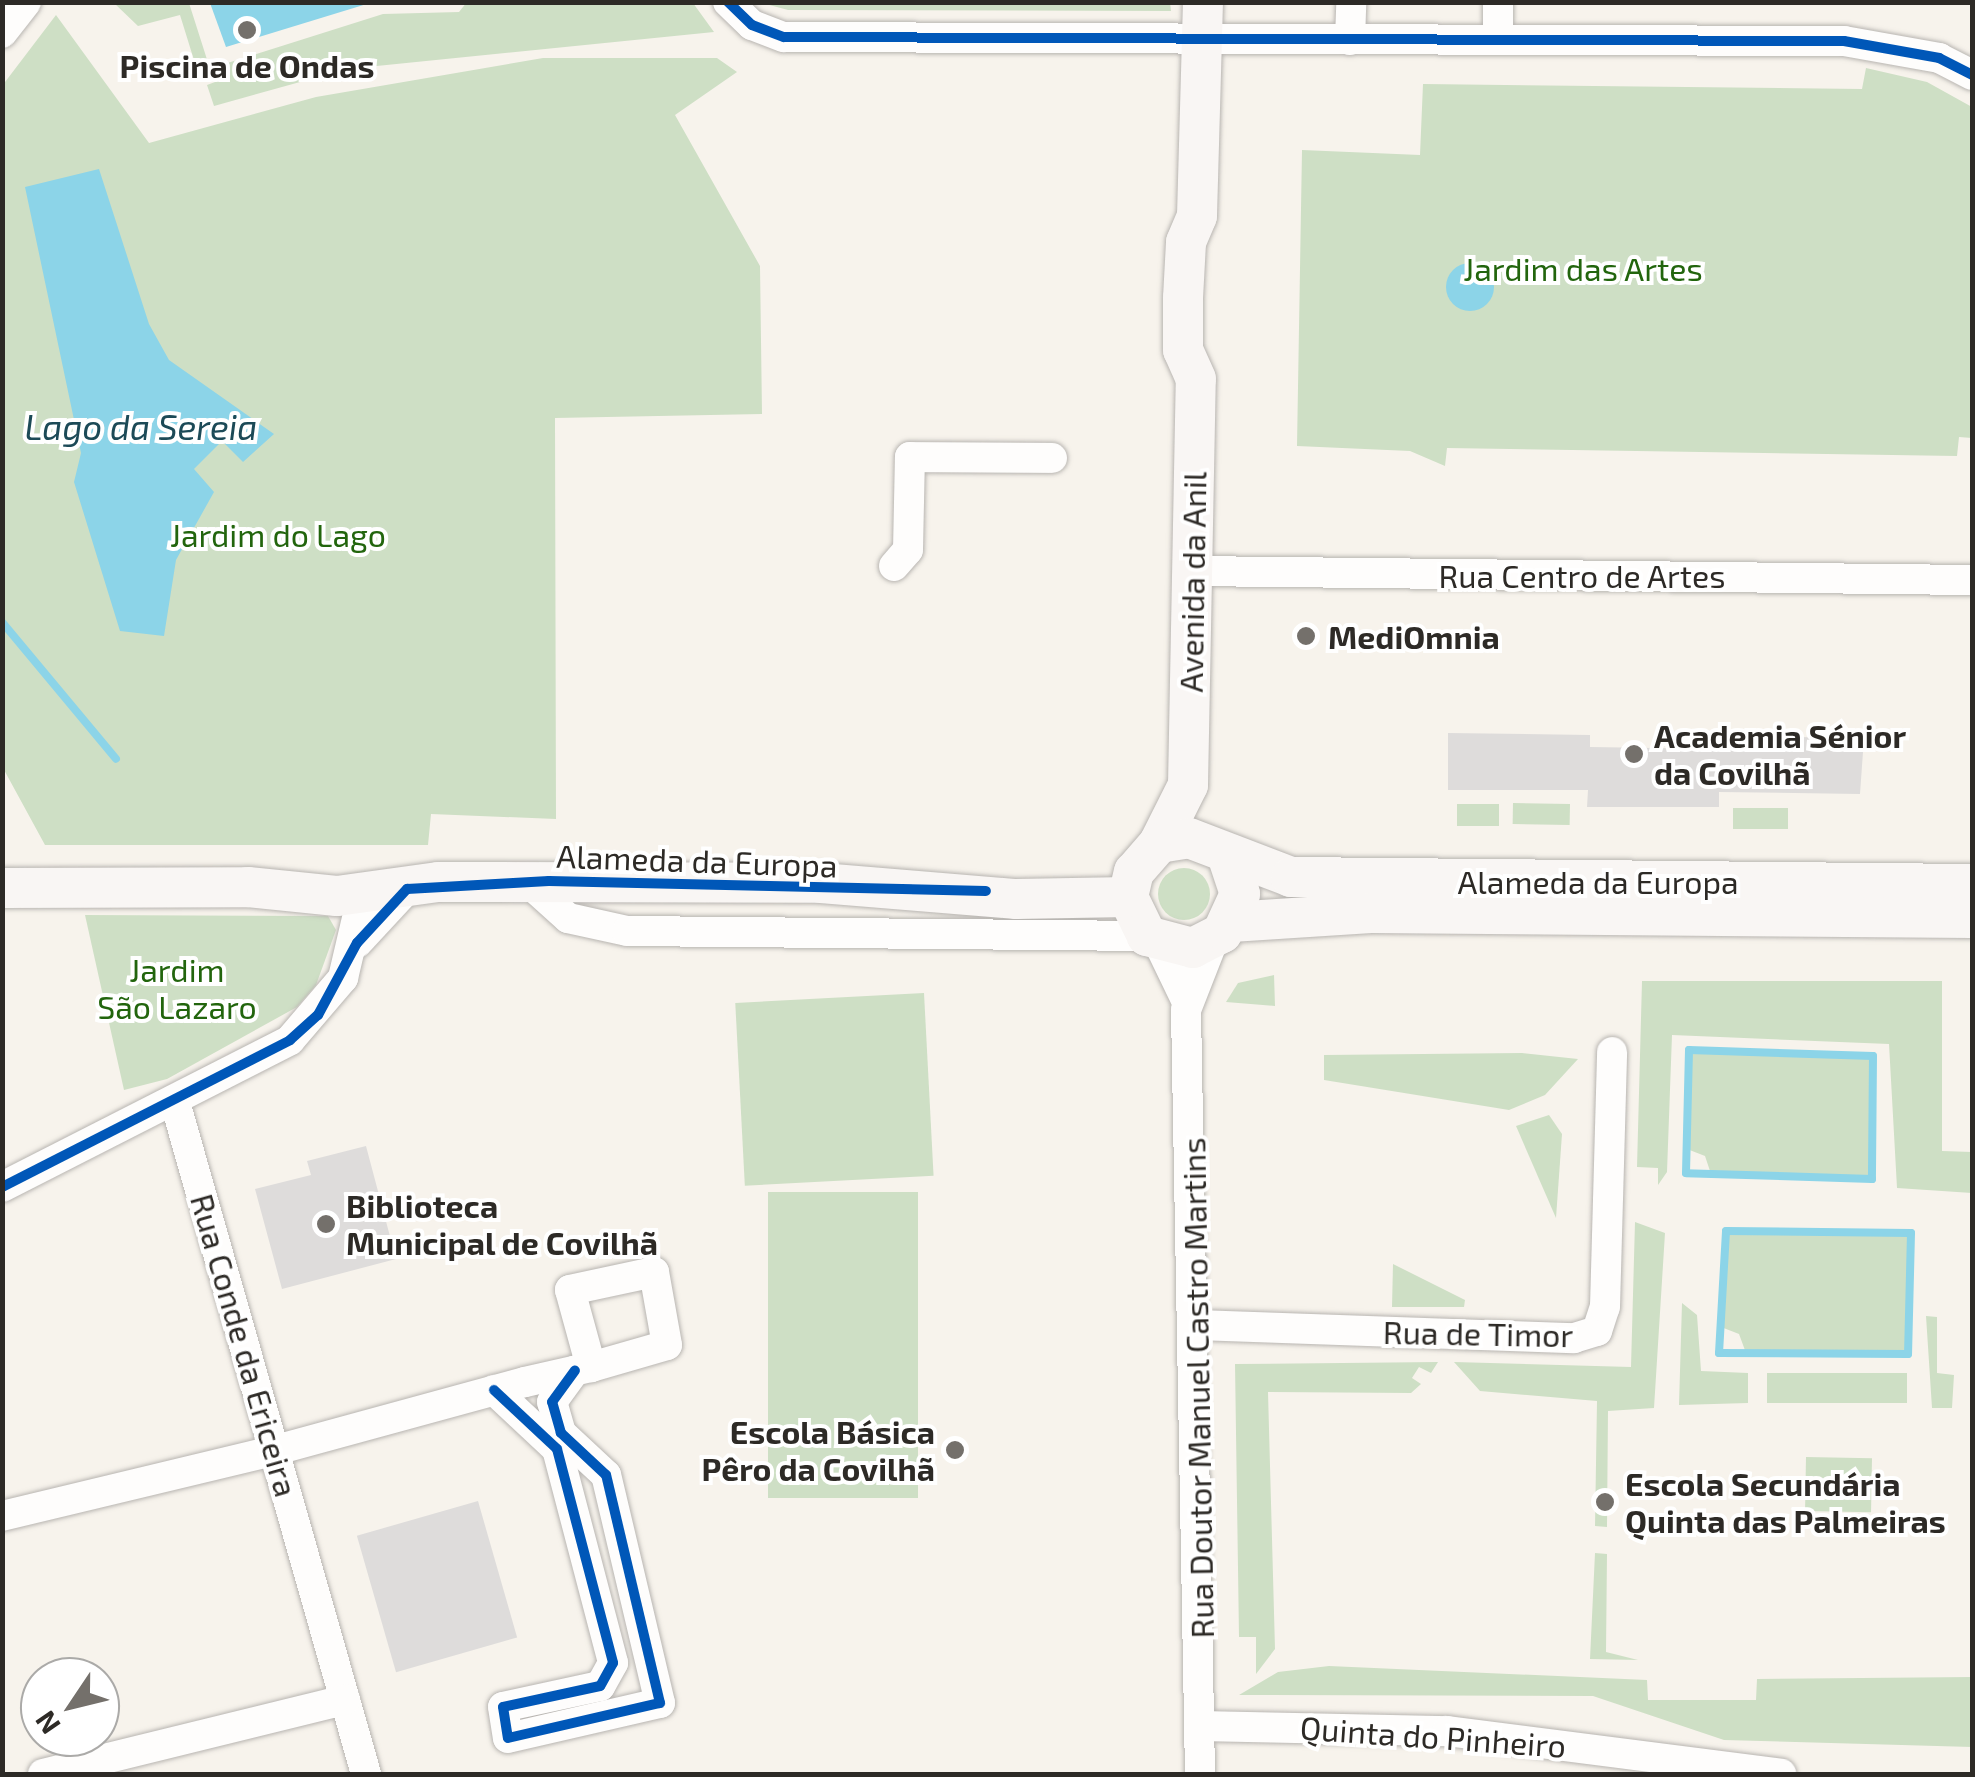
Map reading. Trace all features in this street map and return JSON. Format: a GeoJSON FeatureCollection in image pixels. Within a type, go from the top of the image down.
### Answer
{"type":"FeatureCollection","features":[{"type":"Feature","properties":{"kind":"main road","name":"Avenida da Anil"},"geometry":{"type":"LineString","coordinates":[[1159,843],[1188,785],[1196,380],[1184,350],[1183,298],[1186,242],[1197,216],[1202,21]]}},
{"type":"Feature","properties":{"kind":"main road","name":"Avenida da Anil"},"geometry":{"type":"LineString","coordinates":[[1188,785],[1199,794],[1219,850]]}},
{"type":"Feature","properties":{"kind":"main road"},"geometry":{"type":"LineString","coordinates":[[1189,838],[1219,850],[1240,894],[1222,932],[1153,940],[1128,898],[1134,872],[1159,843],[1189,838]]}},
{"type":"Feature","properties":{"kind":"main road","name":"Alameda da Europa"},"geometry":{"type":"LineString","coordinates":[[1219,850],[1291,877],[1972,884]]}},
{"type":"Feature","properties":{"kind":"main road","name":"Alameda da Europa"},"geometry":{"type":"LineString","coordinates":[[264,888],[389,869],[422,869],[390,890]]}},
{"type":"Feature","properties":{"kind":"main road","name":"Alameda da Europa"},"geometry":{"type":"LineString","coordinates":[[2,888],[390,890],[527,881],[821,882],[1016,898],[1128,898]]}},
{"type":"Feature","properties":{"kind":"main road","name":"Alameda da Europa"},"geometry":{"type":"LineString","coordinates":[[1222,932],[1371,913],[1972,918]]}},
{"type":"Feature","properties":{"kind":"street"},"geometry":{"type":"LineString","coordinates":[[2,33],[26,2]]}},
{"type":"Feature","properties":{"kind":"street"},"geometry":{"type":"LineString","coordinates":[[728,2],[752,25],[784,37],[1202,21],[1350,40],[1844,42],[1939,58],[1972,75]]}},
{"type":"Feature","properties":{"kind":"street"},"geometry":{"type":"LineString","coordinates":[[1350,40],[1351,2]]}},
{"type":"Feature","properties":{"kind":"street"},"geometry":{"type":"LineString","coordinates":[[1498,2],[1498,40]]}},
{"type":"Feature","properties":{"kind":"street"},"geometry":{"type":"LineString","coordinates":[[894,566],[908,550],[910,456],[1052,458]]}},
{"type":"Feature","properties":{"kind":"street","name":"Rua Centro de Artes"},"geometry":{"type":"LineString","coordinates":[[1192,571],[1972,580]]}},
{"type":"Feature","properties":{"kind":"street"},"geometry":{"type":"LineString","coordinates":[[527,881],[568,918],[627,932],[1153,940]]}},
{"type":"Feature","properties":{"kind":"street"},"geometry":{"type":"LineString","coordinates":[[2,1187],[175,1102],[304,1027],[343,978],[357,942],[390,890]]}},
{"type":"Feature","properties":{"kind":"street"},"geometry":{"type":"LineString","coordinates":[[357,942],[390,890]]}},
{"type":"Feature","properties":{"kind":"street","name":"Rua Doutor Manuel Castro Martins"},"geometry":{"type":"LineString","coordinates":[[1186,1002],[1222,932]]}},
{"type":"Feature","properties":{"kind":"street","name":"Rua Doutor Manuel Castro Martins"},"geometry":{"type":"LineString","coordinates":[[1153,940],[1186,1002],[1197,1325],[1204,1726],[1200,1774]]}},
{"type":"Feature","properties":{"kind":"street","name":"Rua de Timor"},"geometry":{"type":"LineString","coordinates":[[1197,1325],[1574,1338],[1598,1331],[1605,1307],[1612,1052]]}},
{"type":"Feature","properties":{"kind":"street","name":"Rua Conde da Ericeira"},"geometry":{"type":"LineString","coordinates":[[175,1102],[366,1774]]}},
{"type":"Feature","properties":{"kind":"street"},"geometry":{"type":"LineString","coordinates":[[2,1516],[276,1450],[494,1390],[583,1368],[552,1402],[561,1433],[606,1475],[660,1703],[508,1738],[503,1707],[600,1686],[612,1663],[557,1449],[494,1390]]}},
{"type":"Feature","properties":{"kind":"street"},"geometry":{"type":"LineString","coordinates":[[43,1774],[345,1700]]}},
{"type":"Feature","properties":{"kind":"street","name":"Quinta do Pinheiro"},"geometry":{"type":"LineString","coordinates":[[1204,1726],[1462,1732],[1781,1774]]}},
{"type":"Feature","properties":{"kind":"green space"},"geometry":{"type":"Polygon","coordinates":[[[467,2],[693,3],[714,32],[347,69],[214,106],[207,85],[223,79],[218,66],[383,14],[459,12],[467,2]]]}},
{"type":"Feature","properties":{"kind":"green space"},"geometry":{"type":"Polygon","coordinates":[[[1170,2],[1171,11],[788,10],[762,3],[1170,2]]]}},
{"type":"Feature","properties":{"kind":"green space"},"geometry":{"type":"Polygon","coordinates":[[[114,3],[189,3],[211,72],[198,73],[180,15],[138,26],[114,3]]]}},
{"type":"Feature","properties":{"kind":"green space","name":"Jardim do Lago"},"geometry":{"type":"Polygon","coordinates":[[[56,15],[149,143],[316,97],[543,58],[717,58],[737,72],[675,115],[760,266],[762,414],[555,418],[556,819],[431,814],[428,845],[45,845],[3,768],[2,86],[56,15]]]}},
{"type":"Feature","properties":{"kind":"green space","name":"Jardim das Artes"},"geometry":{"type":"Polygon","coordinates":[[[1866,68],[1927,82],[1972,107],[1972,438],[1959,437],[1957,456],[1447,448],[1445,466],[1410,451],[1297,446],[1302,150],[1420,155],[1423,84],[1862,89],[1866,68]]]}},
{"type":"Feature","properties":{"kind":"green space"},"geometry":{"type":"Polygon","coordinates":[[[1513,803],[1570,804],[1570,825],[1513,824],[1513,803]]]}},
{"type":"Feature","properties":{"kind":"green space"},"geometry":{"type":"Polygon","coordinates":[[[1457,804],[1499,804],[1499,826],[1457,826],[1457,804]]]}},
{"type":"Feature","properties":{"kind":"green space"},"geometry":{"type":"Polygon","coordinates":[[[1733,808],[1788,808],[1788,829],[1733,829],[1733,808]]]}},
{"type":"Feature","properties":{"kind":"green space"},"geometry":{"type":"Polygon","coordinates":[[[1184,868],[1203,875],[1210,894],[1203,913],[1184,920],[1165,913],[1158,894],[1165,875],[1184,868]]]}},
{"type":"Feature","properties":{"kind":"green space","name":"Jardim São Lazaro"},"geometry":{"type":"Polygon","coordinates":[[[85,915],[328,916],[336,930],[316,985],[297,1007],[167,1079],[124,1090],[85,915]]]}},
{"type":"Feature","properties":{"kind":"green space"},"geometry":{"type":"Polygon","coordinates":[[[1274,975],[1275,1006],[1226,1002],[1238,983],[1274,975]]]}},
{"type":"Feature","properties":{"kind":"green space"},"geometry":{"type":"Polygon","coordinates":[[[1642,981],[1942,981],[1942,1151],[1972,1152],[1972,1193],[1897,1188],[1889,1044],[1672,1035],[1667,1172],[1658,1185],[1658,1168],[1637,1167],[1642,981]]]}},
{"type":"Feature","properties":{"kind":"green space"},"geometry":{"type":"Polygon","coordinates":[[[924,993],[934,1176],[745,1186],[735,1003],[924,993]]]}},
{"type":"Feature","properties":{"kind":"green space"},"geometry":{"type":"Polygon","coordinates":[[[1689,1050],[1873,1056],[1872,1179],[1711,1174],[1705,1156],[1687,1149],[1689,1050]]]}},
{"type":"Feature","properties":{"kind":"green space"},"geometry":{"type":"Polygon","coordinates":[[[1522,1053],[1578,1059],[1545,1095],[1509,1110],[1324,1080],[1324,1055],[1522,1053]]]}},
{"type":"Feature","properties":{"kind":"green space"},"geometry":{"type":"Polygon","coordinates":[[[1549,1115],[1562,1134],[1556,1218],[1516,1126],[1549,1115]]]}},
{"type":"Feature","properties":{"kind":"green space"},"geometry":{"type":"Polygon","coordinates":[[[768,1192],[918,1192],[918,1498],[768,1498],[768,1192]]]}},
{"type":"Feature","properties":{"kind":"green space"},"geometry":{"type":"Polygon","coordinates":[[[1635,1222],[1665,1233],[1654,1408],[1608,1411],[1607,1527],[1595,1526],[1597,1401],[1480,1391],[1454,1362],[1631,1367],[1635,1222]]]}},
{"type":"Feature","properties":{"kind":"green space"},"geometry":{"type":"Polygon","coordinates":[[[1726,1231],[1911,1233],[1908,1354],[1746,1353],[1739,1334],[1721,1327],[1726,1231]]]}},
{"type":"Feature","properties":{"kind":"green space"},"geometry":{"type":"Polygon","coordinates":[[[1393,1264],[1465,1300],[1464,1307],[1392,1307],[1393,1264]]]}},
{"type":"Feature","properties":{"kind":"green space"},"geometry":{"type":"Polygon","coordinates":[[[1682,1303],[1697,1315],[1701,1371],[1748,1373],[1748,1403],[1679,1405],[1682,1303]]]}},
{"type":"Feature","properties":{"kind":"green space"},"geometry":{"type":"Polygon","coordinates":[[[1926,1316],[1937,1317],[1937,1373],[1954,1375],[1952,1408],[1932,1408],[1926,1316]]]}},
{"type":"Feature","properties":{"kind":"green space"},"geometry":{"type":"Polygon","coordinates":[[[1438,1362],[1431,1373],[1419,1367],[1412,1378],[1421,1384],[1411,1393],[1268,1392],[1275,1649],[1256,1674],[1256,1637],[1239,1637],[1235,1364],[1438,1362]]]}},
{"type":"Feature","properties":{"kind":"green space"},"geometry":{"type":"Polygon","coordinates":[[[1767,1373],[1907,1373],[1907,1403],[1767,1403],[1767,1373]]]}},
{"type":"Feature","properties":{"kind":"green space"},"geometry":{"type":"Polygon","coordinates":[[[1806,1457],[1872,1458],[1871,1512],[1805,1511],[1806,1457]]]}},
{"type":"Feature","properties":{"kind":"green space"},"geometry":{"type":"Polygon","coordinates":[[[1595,1553],[1607,1554],[1606,1652],[1638,1660],[1590,1659],[1595,1553]]]}},
{"type":"Feature","properties":{"kind":"green space"},"geometry":{"type":"Polygon","coordinates":[[[1329,1666],[1647,1680],[1648,1700],[1756,1700],[1757,1679],[1972,1677],[1972,1747],[1724,1740],[1593,1696],[1239,1695],[1278,1672],[1329,1666]]]}},
{"type":"Feature","properties":{"kind":"water","name":"Piscina de Ondas"},"geometry":{"type":"Polygon","coordinates":[[[210,2],[370,3],[226,47],[210,2]]]}},
{"type":"Feature","properties":{"kind":"water","name":"Lago da Sereia"},"geometry":{"type":"Polygon","coordinates":[[[99,169],[149,324],[169,360],[274,434],[243,462],[222,441],[194,469],[214,492],[176,560],[164,636],[120,631],[74,482],[81,453],[25,187],[99,169]]]}},
{"type":"Feature","properties":{"kind":"water"},"geometry":{"type":"Polygon","coordinates":[[[1470,263],[1487,270],[1494,287],[1487,304],[1470,311],[1453,304],[1446,287],[1453,270],[1470,263]]]}},
{"type":"Feature","properties":{"kind":"building"},"geometry":{"type":"Polygon","coordinates":[[[1448,733],[1590,735],[1590,747],[1721,749],[1722,736],[1864,738],[1860,794],[1719,792],[1719,807],[1587,807],[1588,790],[1448,790],[1448,733]]]}},
{"type":"Feature","properties":{"kind":"building","name":"Biblioteca Municipal de Covilhã"},"geometry":{"type":"Polygon","coordinates":[[[366,1146],[396,1259],[282,1289],[255,1189],[311,1175],[307,1161],[366,1146]]]}},
{"type":"Feature","properties":{"kind":"building"},"geometry":{"type":"Polygon","coordinates":[[[478,1501],[517,1637],[396,1672],[357,1536],[478,1501]]]}},
{"type":"Feature","properties":{"kind":"waterway"},"geometry":{"type":"LineString","coordinates":[[2,622],[116,759]]}},
{"type":"Feature","properties":{"kind":"waterway"},"geometry":{"type":"LineString","coordinates":[[1689,1050],[1873,1056],[1872,1179],[1686,1173],[1689,1050]]}},
{"type":"Feature","properties":{"kind":"waterway"},"geometry":{"type":"LineString","coordinates":[[1726,1231],[1911,1233],[1908,1354],[1719,1353],[1726,1231]]}},
{"type":"Feature","properties":{"kind":"cycle path"},"geometry":{"type":"LineString","coordinates":[[728,2],[752,25],[784,37],[1844,41],[1939,58],[1972,75]]}},
{"type":"Feature","properties":{"kind":"cycle path"},"geometry":{"type":"LineString","coordinates":[[2,1187],[290,1040],[318,1015],[357,943],[407,889],[549,881],[986,891]]}},
{"type":"Feature","properties":{"kind":"cycle path"},"geometry":{"type":"LineString","coordinates":[[494,1390],[557,1449],[613,1663],[600,1686],[503,1707],[508,1738],[660,1703],[606,1475],[561,1433],[552,1402],[575,1370]]}},
{"type":"Feature","properties":{"kind":"place","name":"Piscina de Ondas"},"geometry":{"type":"Point","coordinates":[247,30]}},
{"type":"Feature","properties":{"kind":"place","name":"MediOmnia"},"geometry":{"type":"Point","coordinates":[1306,636]}},
{"type":"Feature","properties":{"kind":"place","name":"Academia Sénior da Covilhã"},"geometry":{"type":"Point","coordinates":[1634,754]}},
{"type":"Feature","properties":{"kind":"place","name":"Biblioteca Municipal de Covilhã"},"geometry":{"type":"Point","coordinates":[326,1224]}},
{"type":"Feature","properties":{"kind":"place","name":"Escola Básica Pêro da Covilhã"},"geometry":{"type":"Point","coordinates":[955,1450]}},
{"type":"Feature","properties":{"kind":"place","name":"Escola Secundária Quinta das Palmeiras"},"geometry":{"type":"Point","coordinates":[1605,1502]}}]}
